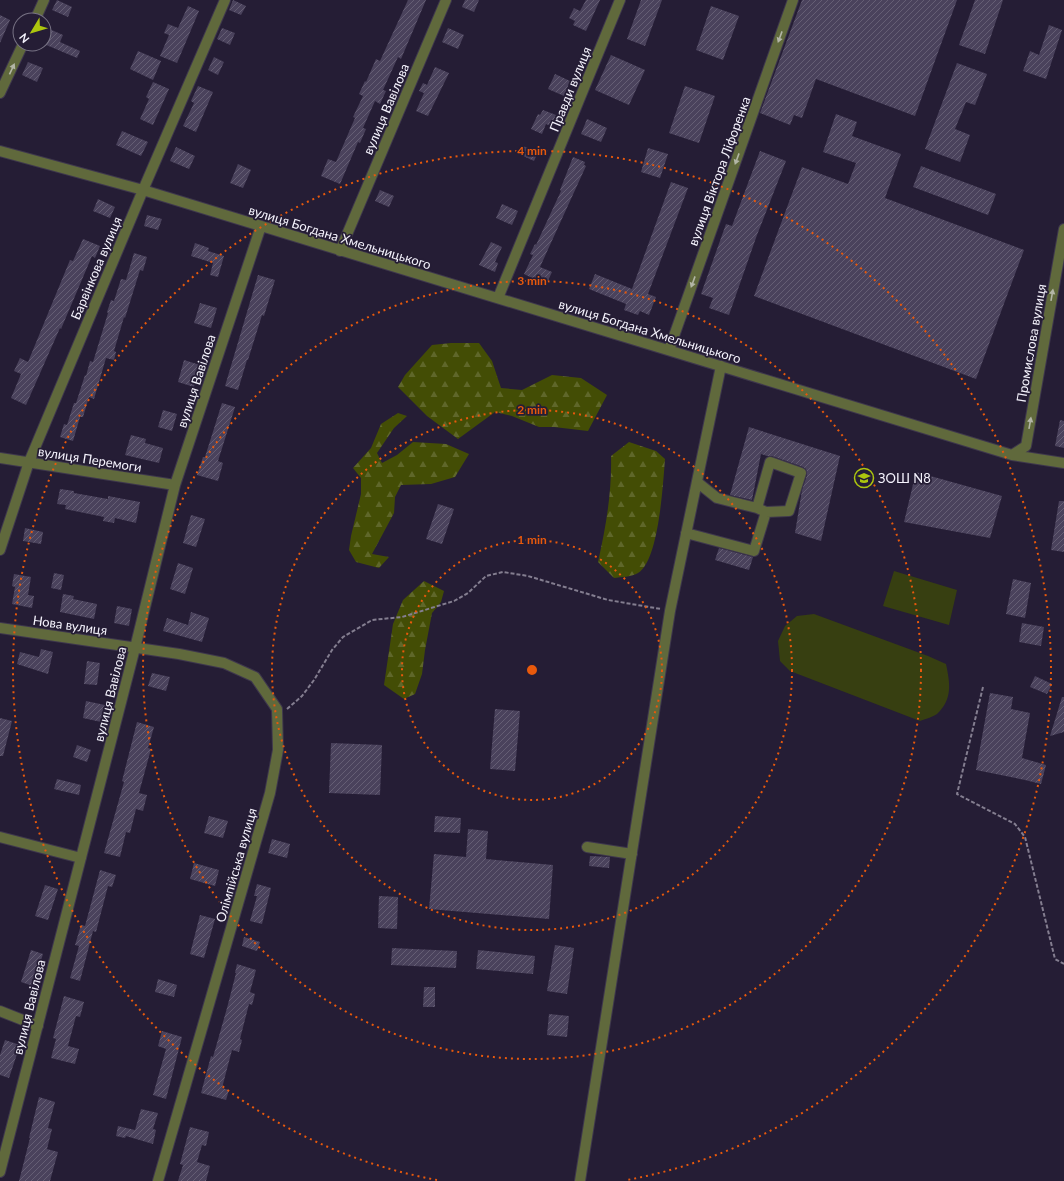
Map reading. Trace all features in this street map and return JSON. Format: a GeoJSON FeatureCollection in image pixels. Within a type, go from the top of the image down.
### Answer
{"type":"FeatureCollection","features":[{"type":"Feature","properties":{"kind":"street"},"geometry":{"type":"LineString","coordinates":[[38,12],[44,0]]}},
{"type":"Feature","properties":{"kind":"street","name":"Барвінкова вулиця"},"geometry":{"type":"LineString","coordinates":[[0,550],[28,462],[225,0]]}},
{"type":"Feature","properties":{"kind":"street","name":"вулиця Вавілова"},"geometry":{"type":"LineString","coordinates":[[340,250],[446,0]]}},
{"type":"Feature","properties":{"kind":"street","name":"Правди вулиця"},"geometry":{"type":"LineString","coordinates":[[498,298],[620,0]]}},
{"type":"Feature","properties":{"kind":"street","name":"вулиця Віктора Ліфоренка"},"geometry":{"type":"LineString","coordinates":[[669,350],[793,0]]}},
{"type":"Feature","properties":{"kind":"street"},"geometry":{"type":"LineString","coordinates":[[0,94],[19,52]]}},
{"type":"Feature","properties":{"kind":"street","name":"вулиця Богдана Хмельницького"},"geometry":{"type":"LineString","coordinates":[[0,151],[143,190],[1012,455],[1064,464]]}},
{"type":"Feature","properties":{"kind":"street","name":"вулиця Вавілова"},"geometry":{"type":"LineString","coordinates":[[0,1172],[136,648],[175,485],[261,226]]}},
{"type":"Feature","properties":{"kind":"street","name":"Промислова вулиця"},"geometry":{"type":"LineString","coordinates":[[1012,455],[1026,446],[1064,229]]}},
{"type":"Feature","properties":{"kind":"street"},"geometry":{"type":"LineString","coordinates":[[580,1181],[670,611],[721,366]]}},
{"type":"Feature","properties":{"kind":"street","name":"вулиця Перемоги"},"geometry":{"type":"LineString","coordinates":[[0,458],[175,485]]}},
{"type":"Feature","properties":{"kind":"street"},"geometry":{"type":"LineString","coordinates":[[686,533],[754,551],[761,510],[770,462],[801,473],[789,511],[761,510],[717,498],[697,482]]}},
{"type":"Feature","properties":{"kind":"street","name":"Нова вулиця"},"geometry":{"type":"LineString","coordinates":[[0,628],[136,648]]}},
{"type":"Feature","properties":{"kind":"street","name":"Олімпійська вулиця"},"geometry":{"type":"LineString","coordinates":[[136,648],[179,654],[224,663],[255,677],[277,709],[278,750],[270,793],[158,1181]]}},
{"type":"Feature","properties":{"kind":"street"},"geometry":{"type":"LineString","coordinates":[[0,837],[81,858]]}},
{"type":"Feature","properties":{"kind":"street"},"geometry":{"type":"LineString","coordinates":[[587,847],[632,854]]}},
{"type":"Feature","properties":{"kind":"street"},"geometry":{"type":"LineString","coordinates":[[0,1011],[38,1026]]}},
{"type":"Feature","properties":{"kind":"path"},"geometry":{"type":"LineString","coordinates":[[277,720],[302,696],[314,680],[332,650],[343,637],[372,620],[402,617],[454,601],[468,593],[486,576],[503,572],[528,576],[608,600],[670,611]]}},
{"type":"Feature","properties":{"kind":"path"},"geometry":{"type":"LineString","coordinates":[[982,686],[957,794],[1015,824],[1025,837],[1055,959],[1064,964]]}},
{"type":"Feature","properties":{"kind":"green space"},"geometry":{"type":"Polygon","coordinates":[[[479,343],[492,361],[501,388],[522,390],[552,375],[581,378],[607,395],[588,431],[554,427],[539,427],[512,416],[495,412],[458,439],[427,416],[398,387],[405,375],[432,345],[479,343]]]}},
{"type":"Feature","properties":{"kind":"green space"},"geometry":{"type":"Polygon","coordinates":[[[398,413],[407,416],[394,428],[377,453],[382,463],[397,455],[413,442],[446,444],[469,454],[455,477],[431,484],[401,485],[395,497],[394,513],[372,554],[389,557],[379,568],[356,562],[349,550],[361,494],[361,478],[353,468],[371,448],[381,424],[398,413]]]}},
{"type":"Feature","properties":{"kind":"green space"},"geometry":{"type":"Polygon","coordinates":[[[629,442],[656,451],[665,459],[661,502],[659,520],[651,554],[645,566],[636,574],[614,578],[598,562],[608,509],[611,482],[611,456],[629,442]]]}},
{"type":"Feature","properties":{"kind":"green space"},"geometry":{"type":"Polygon","coordinates":[[[894,571],[957,590],[949,625],[883,606],[894,571]]]}},
{"type":"Feature","properties":{"kind":"green space"},"geometry":{"type":"Polygon","coordinates":[[[424,581],[444,591],[441,602],[432,613],[422,674],[415,694],[404,699],[384,685],[393,624],[403,600],[424,581]]]}},
{"type":"Feature","properties":{"kind":"green space"},"geometry":{"type":"Polygon","coordinates":[[[814,614],[946,664],[949,678],[949,690],[946,703],[937,714],[920,721],[790,671],[780,661],[778,641],[785,626],[797,616],[814,614]]]}},
{"type":"Feature","properties":{"kind":"building"},"geometry":{"type":"Polygon","coordinates":[[[57,0],[72,7],[68,17],[52,10],[57,0]]]}},
{"type":"Feature","properties":{"kind":"building"},"geometry":{"type":"Polygon","coordinates":[[[233,0],[246,6],[241,15],[229,10],[233,0]]]}},
{"type":"Feature","properties":{"kind":"building"},"geometry":{"type":"Polygon","coordinates":[[[408,0],[426,0],[401,59],[398,57],[383,90],[386,91],[380,104],[375,101],[363,128],[366,129],[360,143],[358,142],[340,184],[321,176],[328,159],[336,162],[355,118],[353,117],[363,96],[359,94],[376,59],[380,61],[408,0]]]}},
{"type":"Feature","properties":{"kind":"building"},"geometry":{"type":"Polygon","coordinates":[[[465,0],[479,0],[474,12],[462,7],[465,0]]]}},
{"type":"Feature","properties":{"kind":"building"},"geometry":{"type":"Polygon","coordinates":[[[586,0],[600,0],[586,31],[573,25],[575,21],[569,18],[574,8],[580,11],[586,0]]]}},
{"type":"Feature","properties":{"kind":"building"},"geometry":{"type":"Polygon","coordinates":[[[641,0],[662,0],[645,46],[627,39],[641,0]]]}},
{"type":"Feature","properties":{"kind":"building"},"geometry":{"type":"Polygon","coordinates":[[[802,0],[957,0],[915,116],[816,79],[802,118],[794,115],[790,125],[760,113],[802,0]]]}},
{"type":"Feature","properties":{"kind":"building"},"geometry":{"type":"Polygon","coordinates":[[[975,0],[1003,0],[985,54],[959,45],[975,0]]]}},
{"type":"Feature","properties":{"kind":"building"},"geometry":{"type":"Polygon","coordinates":[[[188,6],[199,11],[177,63],[160,56],[169,35],[164,33],[168,24],[178,28],[188,6]]]}},
{"type":"Feature","properties":{"kind":"building"},"geometry":{"type":"Polygon","coordinates":[[[711,6],[739,16],[723,60],[696,50],[711,6]]]}},
{"type":"Feature","properties":{"kind":"building"},"geometry":{"type":"Polygon","coordinates":[[[0,15],[10,20],[0,43],[0,15]]]}},
{"type":"Feature","properties":{"kind":"building"},"geometry":{"type":"Polygon","coordinates":[[[1049,25],[1062,30],[1046,79],[1023,71],[1030,51],[1039,55],[1049,25]]]}},
{"type":"Feature","properties":{"kind":"building"},"geometry":{"type":"Polygon","coordinates":[[[222,28],[235,33],[230,45],[217,39],[222,28]]]}},
{"type":"Feature","properties":{"kind":"building"},"geometry":{"type":"Polygon","coordinates":[[[448,28],[464,35],[458,49],[442,42],[448,28]]]}},
{"type":"Feature","properties":{"kind":"building"},"geometry":{"type":"Polygon","coordinates":[[[52,30],[63,35],[60,42],[80,51],[77,58],[52,47],[52,30]]]}},
{"type":"Feature","properties":{"kind":"building"},"geometry":{"type":"Polygon","coordinates":[[[138,51],[161,61],[153,80],[130,69],[138,51]]]}},
{"type":"Feature","properties":{"kind":"building"},"geometry":{"type":"Polygon","coordinates":[[[611,55],[645,70],[629,105],[595,90],[611,55]]]}},
{"type":"Feature","properties":{"kind":"building"},"geometry":{"type":"Polygon","coordinates":[[[214,57],[224,62],[218,75],[208,70],[214,57]]]}},
{"type":"Feature","properties":{"kind":"building"},"geometry":{"type":"Polygon","coordinates":[[[28,62],[43,68],[37,82],[22,75],[28,62]]]}},
{"type":"Feature","properties":{"kind":"building"},"geometry":{"type":"Polygon","coordinates":[[[957,63],[987,74],[975,105],[966,102],[955,129],[970,135],[960,162],[925,149],[957,63]]]}},
{"type":"Feature","properties":{"kind":"building"},"geometry":{"type":"Polygon","coordinates":[[[435,67],[449,73],[428,116],[416,111],[424,93],[419,91],[423,83],[427,85],[435,67]]]}},
{"type":"Feature","properties":{"kind":"building"},"geometry":{"type":"Polygon","coordinates":[[[555,74],[570,81],[564,96],[548,89],[555,74]]]}},
{"type":"Feature","properties":{"kind":"building"},"geometry":{"type":"Polygon","coordinates":[[[153,82],[169,89],[153,125],[140,119],[149,99],[146,97],[153,82]]]}},
{"type":"Feature","properties":{"kind":"building"},"geometry":{"type":"Polygon","coordinates":[[[198,86],[213,92],[196,132],[183,126],[194,103],[191,101],[198,86]]]}},
{"type":"Feature","properties":{"kind":"building"},"geometry":{"type":"Polygon","coordinates":[[[685,86],[715,96],[699,143],[669,133],[685,86]]]}},
{"type":"Feature","properties":{"kind":"building"},"geometry":{"type":"Polygon","coordinates":[[[543,110],[556,115],[551,126],[546,124],[542,134],[531,129],[538,114],[540,115],[543,110]]]}},
{"type":"Feature","properties":{"kind":"building"},"geometry":{"type":"Polygon","coordinates":[[[836,114],[857,122],[852,136],[901,154],[885,198],[1024,250],[976,379],[754,296],[802,167],[848,184],[856,163],[823,152],[836,114]]]}},
{"type":"Feature","properties":{"kind":"building"},"geometry":{"type":"Polygon","coordinates":[[[587,119],[607,128],[601,142],[581,134],[587,119]]]}},
{"type":"Feature","properties":{"kind":"building"},"geometry":{"type":"Polygon","coordinates":[[[122,131],[148,142],[141,156],[116,145],[122,131]]]}},
{"type":"Feature","properties":{"kind":"building"},"geometry":{"type":"Polygon","coordinates":[[[523,146],[538,152],[534,161],[519,154],[523,146]]]}},
{"type":"Feature","properties":{"kind":"building"},"geometry":{"type":"Polygon","coordinates":[[[176,147],[195,156],[189,169],[170,161],[176,147]]]}},
{"type":"Feature","properties":{"kind":"building"},"geometry":{"type":"Polygon","coordinates":[[[648,148],[668,154],[660,178],[641,172],[648,148]]]}},
{"type":"Feature","properties":{"kind":"building"},"geometry":{"type":"Polygon","coordinates":[[[760,151],[786,161],[757,235],[729,315],[709,308],[713,298],[701,294],[726,224],[732,226],[760,151]]]}},
{"type":"Feature","properties":{"kind":"building"},"geometry":{"type":"Polygon","coordinates":[[[573,157],[585,162],[584,165],[586,166],[540,267],[552,272],[546,285],[524,274],[533,255],[530,254],[535,244],[536,245],[561,191],[560,190],[573,157]]]}},
{"type":"Feature","properties":{"kind":"building"},"geometry":{"type":"Polygon","coordinates":[[[238,164],[251,170],[243,188],[230,183],[238,164]]]}},
{"type":"Feature","properties":{"kind":"building"},"geometry":{"type":"Polygon","coordinates":[[[921,166],[996,194],[988,215],[913,187],[921,166]]]}},
{"type":"Feature","properties":{"kind":"building"},"geometry":{"type":"Polygon","coordinates":[[[671,182],[688,188],[648,294],[656,297],[649,315],[640,311],[638,315],[624,310],[626,304],[589,289],[595,274],[632,289],[671,182]]]}},
{"type":"Feature","properties":{"kind":"building"},"geometry":{"type":"Polygon","coordinates":[[[380,190],[394,196],[389,207],[375,201],[380,190]]]}},
{"type":"Feature","properties":{"kind":"building"},"geometry":{"type":"Polygon","coordinates":[[[98,199],[115,207],[110,218],[93,211],[98,199]]]}},
{"type":"Feature","properties":{"kind":"building"},"geometry":{"type":"Polygon","coordinates":[[[502,204],[518,211],[512,225],[496,218],[502,204]]]}},
{"type":"Feature","properties":{"kind":"building"},"geometry":{"type":"Polygon","coordinates":[[[147,215],[162,219],[158,230],[144,226],[147,215]]]}},
{"type":"Feature","properties":{"kind":"building"},"geometry":{"type":"Polygon","coordinates":[[[83,239],[100,246],[95,258],[92,256],[61,329],[60,328],[26,405],[11,398],[21,374],[14,371],[20,358],[28,362],[70,260],[73,261],[83,239]]]}},
{"type":"Feature","properties":{"kind":"building"},"geometry":{"type":"Polygon","coordinates":[[[491,242],[502,247],[495,262],[498,263],[495,272],[479,265],[491,242]]]}},
{"type":"Feature","properties":{"kind":"building"},"geometry":{"type":"Polygon","coordinates":[[[195,243],[209,248],[208,251],[224,256],[218,277],[210,275],[213,263],[191,256],[195,243]]]}},
{"type":"Feature","properties":{"kind":"building"},"geometry":{"type":"Polygon","coordinates":[[[134,253],[147,257],[143,271],[140,270],[125,318],[124,317],[114,351],[116,352],[114,360],[106,358],[94,399],[89,397],[83,417],[80,417],[73,441],[60,437],[64,424],[67,425],[74,403],[76,403],[90,361],[93,362],[111,300],[114,301],[121,279],[126,280],[134,253]]]}},
{"type":"Feature","properties":{"kind":"building"},"geometry":{"type":"Polygon","coordinates":[[[258,275],[275,280],[238,390],[225,386],[258,275]]]}},
{"type":"Feature","properties":{"kind":"building"},"geometry":{"type":"Polygon","coordinates":[[[200,303],[217,308],[211,328],[194,323],[200,303]]]}},
{"type":"Feature","properties":{"kind":"building"},"geometry":{"type":"Polygon","coordinates":[[[184,360],[200,365],[194,387],[178,382],[184,360]]]}},
{"type":"Feature","properties":{"kind":"building"},"geometry":{"type":"Polygon","coordinates":[[[222,403],[235,407],[218,461],[223,463],[218,481],[197,475],[203,457],[205,457],[222,403]]]}},
{"type":"Feature","properties":{"kind":"building"},"geometry":{"type":"Polygon","coordinates":[[[163,410],[177,414],[172,431],[158,427],[163,410]]]}},
{"type":"Feature","properties":{"kind":"building"},"geometry":{"type":"Polygon","coordinates":[[[1060,420],[1064,421],[1064,448],[1055,446],[1060,420]]]}},
{"type":"Feature","properties":{"kind":"building"},"geometry":{"type":"Polygon","coordinates":[[[749,427],[840,456],[821,541],[795,533],[802,490],[807,475],[806,469],[803,467],[772,456],[761,454],[752,500],[730,495],[749,427]]]}},
{"type":"Feature","properties":{"kind":"building"},"geometry":{"type":"Polygon","coordinates":[[[131,435],[146,439],[145,443],[163,448],[159,463],[125,455],[131,435]]]}},
{"type":"Feature","properties":{"kind":"building"},"geometry":{"type":"Polygon","coordinates":[[[916,472],[1002,496],[990,538],[904,522],[916,472]]]}},
{"type":"Feature","properties":{"kind":"building"},"geometry":{"type":"Polygon","coordinates":[[[60,489],[108,499],[108,496],[140,502],[136,523],[115,518],[114,523],[103,521],[104,517],[65,509],[66,505],[57,504],[60,489]]]}},
{"type":"Feature","properties":{"kind":"building"},"geometry":{"type":"Polygon","coordinates":[[[1059,501],[1064,501],[1064,552],[1051,550],[1059,501]]]}},
{"type":"Feature","properties":{"kind":"building"},"geometry":{"type":"Polygon","coordinates":[[[438,504],[454,509],[442,544],[426,539],[438,504]]]}},
{"type":"Feature","properties":{"kind":"building"},"geometry":{"type":"Polygon","coordinates":[[[191,515],[205,519],[196,547],[183,543],[191,515]]]}},
{"type":"Feature","properties":{"kind":"building"},"geometry":{"type":"Polygon","coordinates":[[[25,528],[43,532],[41,544],[23,541],[25,528]]]}},
{"type":"Feature","properties":{"kind":"building"},"geometry":{"type":"Polygon","coordinates":[[[719,548],[753,557],[749,570],[715,560],[719,548]]]}},
{"type":"Feature","properties":{"kind":"building"},"geometry":{"type":"Polygon","coordinates":[[[178,563],[193,568],[185,594],[170,589],[178,563]]]}},
{"type":"Feature","properties":{"kind":"building"},"geometry":{"type":"Polygon","coordinates":[[[54,573],[64,575],[61,590],[51,588],[54,573]]]}},
{"type":"Feature","properties":{"kind":"building"},"geometry":{"type":"Polygon","coordinates":[[[14,574],[31,577],[28,595],[34,596],[32,608],[12,604],[15,587],[12,586],[14,574]]]}},
{"type":"Feature","properties":{"kind":"building"},"geometry":{"type":"Polygon","coordinates":[[[1013,579],[1031,583],[1025,618],[1006,614],[1013,579]]]}},
{"type":"Feature","properties":{"kind":"building"},"geometry":{"type":"Polygon","coordinates":[[[63,594],[74,596],[73,599],[97,604],[94,619],[60,612],[63,594]]]}},
{"type":"Feature","properties":{"kind":"building"},"geometry":{"type":"Polygon","coordinates":[[[117,606],[132,609],[129,626],[114,623],[117,606]]]}},
{"type":"Feature","properties":{"kind":"building"},"geometry":{"type":"Polygon","coordinates":[[[191,612],[209,618],[202,642],[163,631],[167,618],[188,625],[191,612]]]}},
{"type":"Feature","properties":{"kind":"building"},"geometry":{"type":"Polygon","coordinates":[[[1022,623],[1044,627],[1041,646],[1019,642],[1022,623]]]}},
{"type":"Feature","properties":{"kind":"building"},"geometry":{"type":"Polygon","coordinates":[[[41,649],[53,652],[48,674],[17,664],[20,652],[39,657],[41,649]]]}},
{"type":"Feature","properties":{"kind":"building"},"geometry":{"type":"Polygon","coordinates":[[[87,661],[100,663],[97,685],[84,684],[87,661]]]}},
{"type":"Feature","properties":{"kind":"building"},"geometry":{"type":"Polygon","coordinates":[[[152,673],[170,677],[166,691],[148,686],[152,673]]]}},
{"type":"Feature","properties":{"kind":"building"},"geometry":{"type":"Polygon","coordinates":[[[1035,676],[1052,684],[1047,694],[1030,687],[1035,676]]]}},
{"type":"Feature","properties":{"kind":"building"},"geometry":{"type":"Polygon","coordinates":[[[990,693],[1013,697],[1011,709],[1030,713],[1022,758],[1046,765],[1041,784],[976,770],[990,693]]]}},
{"type":"Feature","properties":{"kind":"building"},"geometry":{"type":"Polygon","coordinates":[[[1062,697],[1064,697],[1064,732],[1050,736],[1062,697]]]}},
{"type":"Feature","properties":{"kind":"building"},"geometry":{"type":"Polygon","coordinates":[[[86,701],[105,705],[101,722],[83,718],[86,701]]]}},
{"type":"Feature","properties":{"kind":"building"},"geometry":{"type":"Polygon","coordinates":[[[495,709],[520,711],[515,771],[490,769],[495,709]]]}},
{"type":"Feature","properties":{"kind":"building"},"geometry":{"type":"Polygon","coordinates":[[[0,718],[12,721],[3,756],[0,756],[0,718]]]}},
{"type":"Feature","properties":{"kind":"building"},"geometry":{"type":"Polygon","coordinates":[[[137,722],[154,727],[148,748],[151,749],[139,793],[147,795],[143,811],[136,809],[130,833],[126,832],[120,857],[104,853],[124,782],[122,781],[137,722]]]}},
{"type":"Feature","properties":{"kind":"building"},"geometry":{"type":"Polygon","coordinates":[[[331,743],[382,745],[380,795],[329,793],[331,743]]]}},
{"type":"Feature","properties":{"kind":"building"},"geometry":{"type":"Polygon","coordinates":[[[77,745],[91,750],[87,762],[73,757],[77,745]]]}},
{"type":"Feature","properties":{"kind":"building"},"geometry":{"type":"Polygon","coordinates":[[[57,779],[81,785],[79,795],[54,789],[57,779]]]}},
{"type":"Feature","properties":{"kind":"building"},"geometry":{"type":"Polygon","coordinates":[[[209,816],[228,821],[223,838],[204,833],[209,816]]]}},
{"type":"Feature","properties":{"kind":"building"},"geometry":{"type":"Polygon","coordinates":[[[435,816],[461,818],[460,833],[434,832],[435,816]]]}},
{"type":"Feature","properties":{"kind":"building"},"geometry":{"type":"Polygon","coordinates":[[[468,829],[488,831],[486,859],[553,865],[549,919],[429,909],[434,854],[466,857],[468,829]]]}},
{"type":"Feature","properties":{"kind":"building"},"geometry":{"type":"Polygon","coordinates":[[[272,839],[290,844],[287,858],[268,853],[272,839]]]}},
{"type":"Feature","properties":{"kind":"building"},"geometry":{"type":"Polygon","coordinates":[[[590,856],[610,857],[609,868],[589,866],[590,856]]]}},
{"type":"Feature","properties":{"kind":"building"},"geometry":{"type":"Polygon","coordinates":[[[194,863],[219,870],[215,886],[190,879],[194,863]]]}},
{"type":"Feature","properties":{"kind":"building"},"geometry":{"type":"Polygon","coordinates":[[[100,870],[116,875],[112,887],[108,886],[96,932],[93,931],[80,981],[70,978],[79,946],[75,945],[81,925],[85,926],[100,870]]]}},
{"type":"Feature","properties":{"kind":"building"},"geometry":{"type":"Polygon","coordinates":[[[257,884],[271,888],[262,924],[250,921],[257,896],[254,896],[257,884]]]}},
{"type":"Feature","properties":{"kind":"building"},"geometry":{"type":"Polygon","coordinates":[[[45,885],[58,889],[48,920],[35,916],[45,885]]]}},
{"type":"Feature","properties":{"kind":"building"},"geometry":{"type":"Polygon","coordinates":[[[379,896],[398,897],[397,929],[378,928],[379,896]]]}},
{"type":"Feature","properties":{"kind":"building"},"geometry":{"type":"Polygon","coordinates":[[[200,915],[215,919],[204,958],[190,954],[200,915]]]}},
{"type":"Feature","properties":{"kind":"building"},"geometry":{"type":"Polygon","coordinates":[[[244,937],[260,942],[257,951],[242,946],[244,937]]]}},
{"type":"Feature","properties":{"kind":"building"},"geometry":{"type":"Polygon","coordinates":[[[555,945],[574,948],[567,994],[547,991],[555,945]]]}},
{"type":"Feature","properties":{"kind":"building"},"geometry":{"type":"Polygon","coordinates":[[[392,948],[457,951],[456,968],[391,965],[392,948]]]}},
{"type":"Feature","properties":{"kind":"building"},"geometry":{"type":"Polygon","coordinates":[[[31,950],[43,954],[33,986],[21,982],[31,950]]]}},
{"type":"Feature","properties":{"kind":"building"},"geometry":{"type":"Polygon","coordinates":[[[478,950],[535,956],[533,974],[476,969],[478,950]]]}},
{"type":"Feature","properties":{"kind":"building"},"geometry":{"type":"Polygon","coordinates":[[[237,964],[256,970],[250,992],[255,994],[252,1005],[249,1004],[240,1039],[242,1040],[239,1052],[232,1050],[222,1088],[229,1090],[226,1100],[201,1093],[211,1056],[213,1057],[227,1008],[237,964]]]}},
{"type":"Feature","properties":{"kind":"building"},"geometry":{"type":"Polygon","coordinates":[[[158,979],[177,985],[174,997],[155,992],[158,979]]]}},
{"type":"Feature","properties":{"kind":"building"},"geometry":{"type":"Polygon","coordinates":[[[424,987],[435,987],[435,1007],[423,1007],[424,987]]]}},
{"type":"Feature","properties":{"kind":"building"},"geometry":{"type":"Polygon","coordinates":[[[64,996],[84,1002],[80,1017],[76,1016],[68,1046],[79,1049],[75,1064],[51,1058],[56,1039],[53,1038],[64,996]]]}},
{"type":"Feature","properties":{"kind":"building"},"geometry":{"type":"Polygon","coordinates":[[[549,1014],[569,1016],[567,1037],[547,1035],[549,1014]]]}},
{"type":"Feature","properties":{"kind":"building"},"geometry":{"type":"Polygon","coordinates":[[[162,1031],[182,1037],[166,1099],[153,1095],[166,1049],[158,1046],[162,1031]]]}},
{"type":"Feature","properties":{"kind":"building"},"geometry":{"type":"Polygon","coordinates":[[[5,1040],[20,1045],[9,1078],[0,1075],[0,1055],[5,1040]]]}},
{"type":"Feature","properties":{"kind":"building"},"geometry":{"type":"Polygon","coordinates":[[[39,1097],[55,1102],[48,1128],[52,1129],[47,1149],[58,1152],[50,1181],[19,1181],[30,1138],[39,1097]]]}},
{"type":"Feature","properties":{"kind":"building"},"geometry":{"type":"Polygon","coordinates":[[[141,1109],[158,1113],[153,1129],[156,1130],[153,1144],[126,1136],[125,1138],[116,1136],[118,1126],[135,1130],[141,1109]]]}},
{"type":"Feature","properties":{"kind":"building"},"geometry":{"type":"Polygon","coordinates":[[[190,1127],[209,1132],[206,1146],[202,1145],[197,1162],[210,1166],[206,1181],[178,1181],[183,1165],[180,1164],[190,1127]]]}},
{"type":"Feature","properties":{"kind":"place","name":"ЗОШ N8"},"geometry":{"type":"Point","coordinates":[864,478]}}]}
